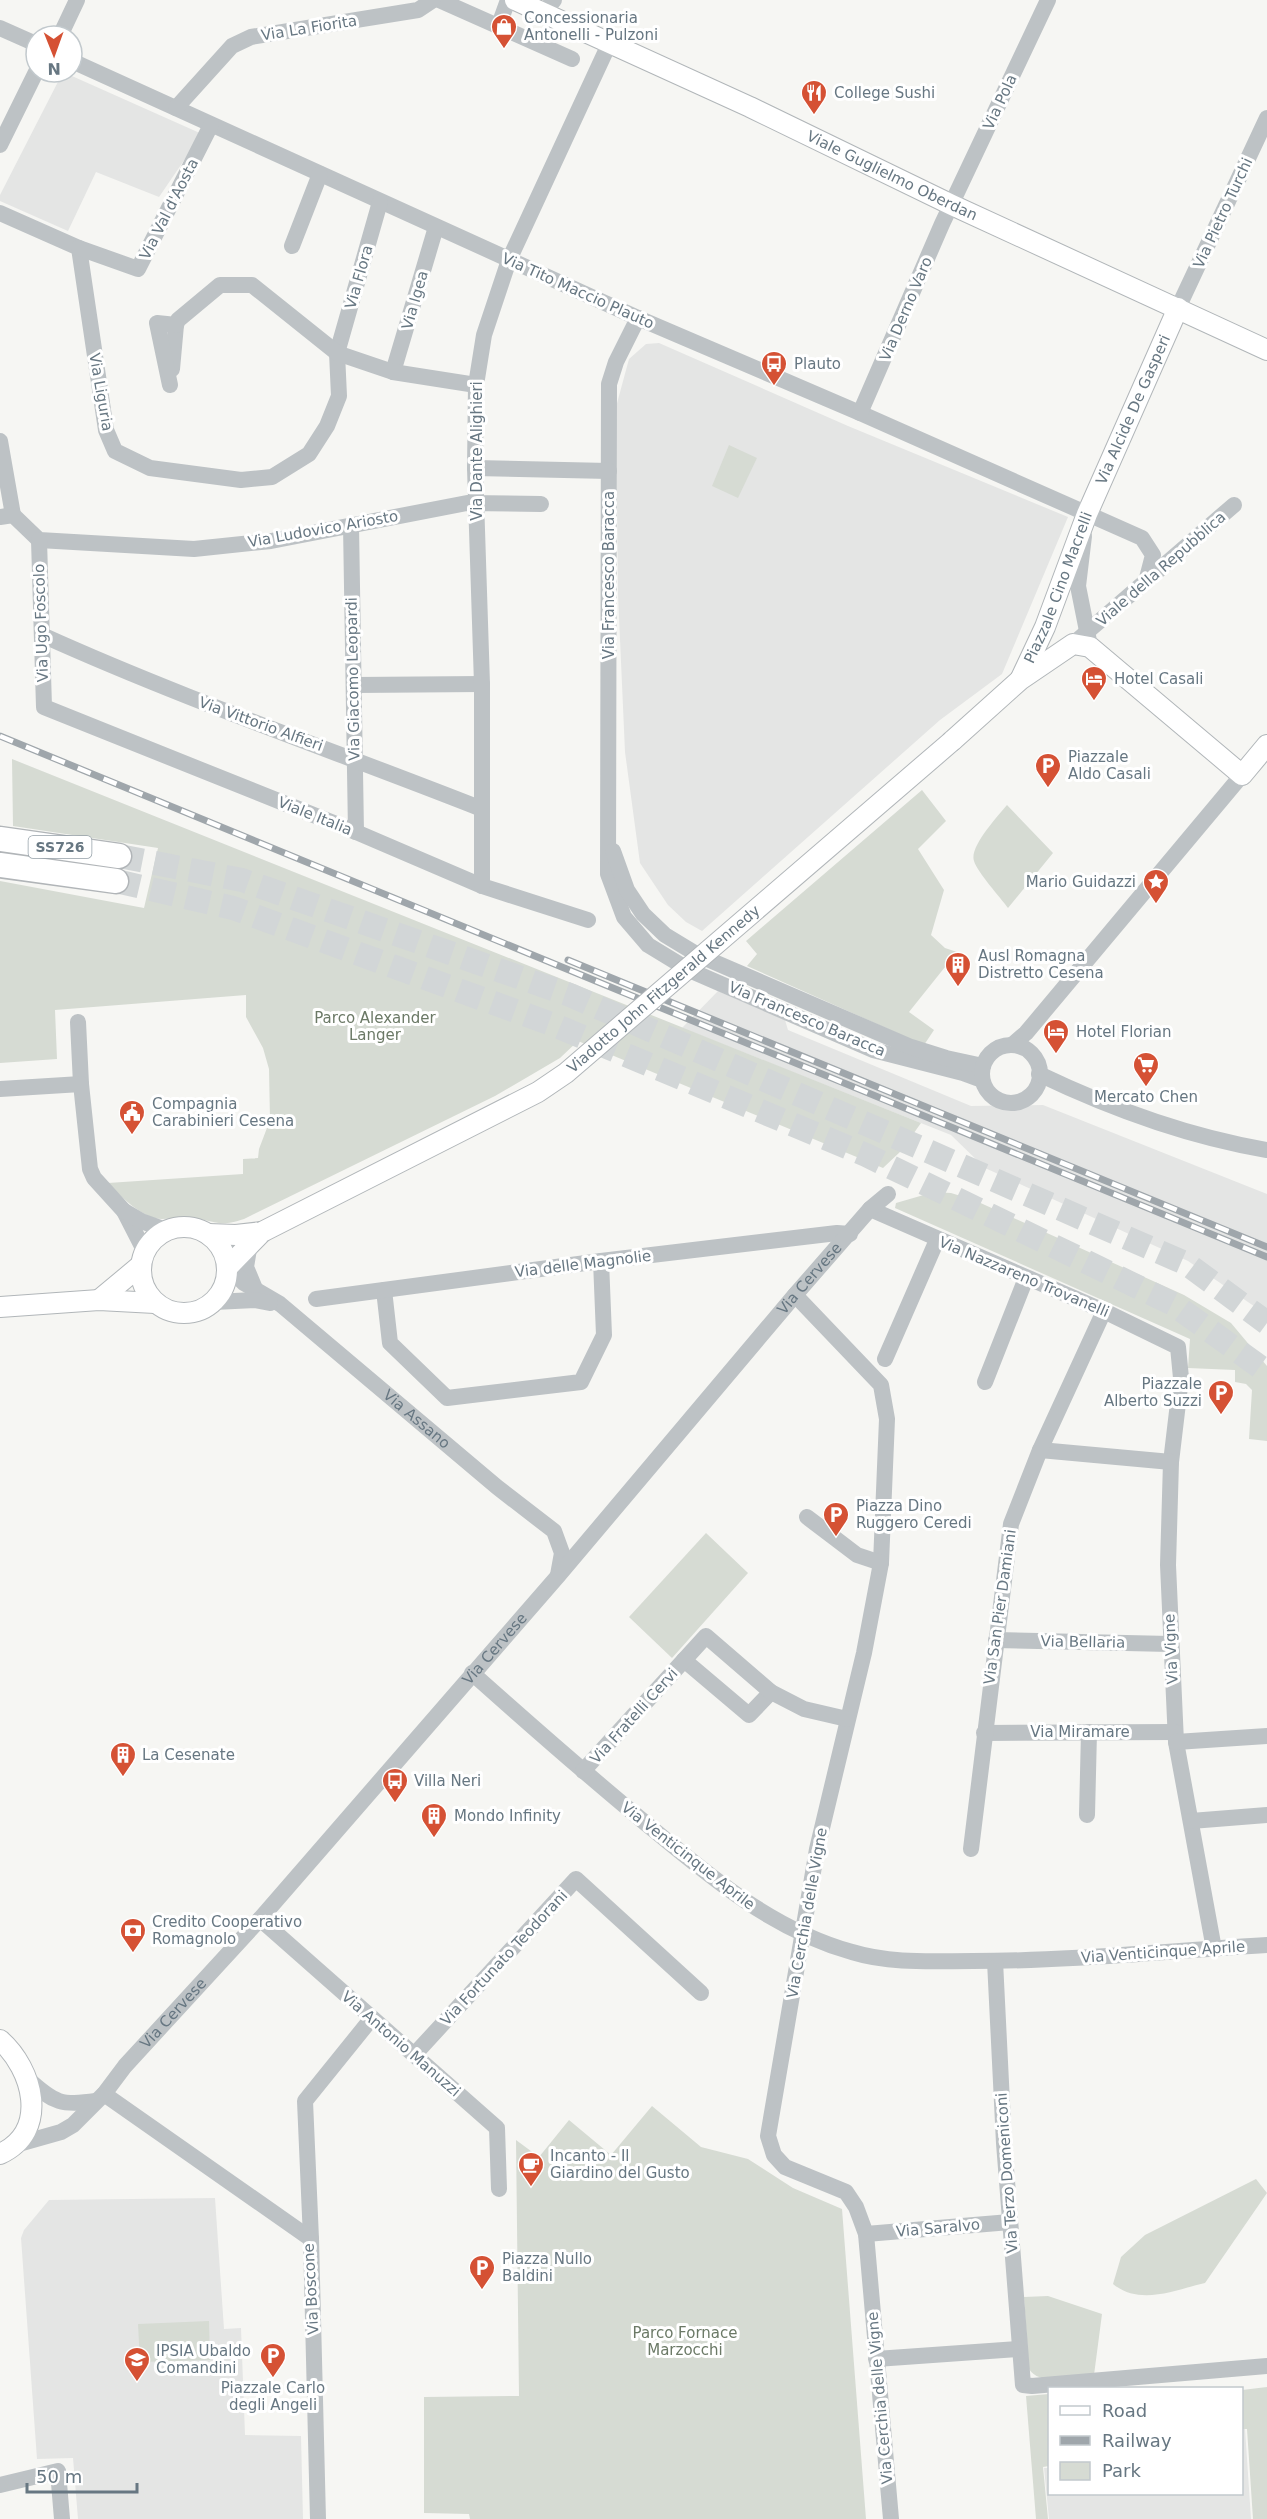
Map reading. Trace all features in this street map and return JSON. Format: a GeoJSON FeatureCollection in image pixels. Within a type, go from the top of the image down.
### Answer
{"type":"FeatureCollection","features":[{"type":"Feature","properties":{"kind":"highway","name":"SS726"},"geometry":{"type":"LineString","coordinates":[[0,839],[119,855]]}},
{"type":"Feature","properties":{"kind":"highway","name":"SS726"},"geometry":{"type":"LineString","coordinates":[[0,865],[116,881]]}},
{"type":"Feature","properties":{"kind":"main road","name":"Viale Guglielmo Oberdan"},"geometry":{"type":"LineString","coordinates":[[515,0],[548,6],[610,42],[1267,350]]}},
{"type":"Feature","properties":{"kind":"main road","name":"Via Alcide De Gasperi"},"geometry":{"type":"LineString","coordinates":[[1087,514],[1178,308]]}},
{"type":"Feature","properties":{"kind":"main road","name":"Piazzale Cino Macrelli"},"geometry":{"type":"LineString","coordinates":[[1020,680],[1046,627],[1087,514]]}},
{"type":"Feature","properties":{"kind":"main road","name":"Piazzale Cino Macrelli"},"geometry":{"type":"LineString","coordinates":[[1020,680],[1084,641]]}},
{"type":"Feature","properties":{"kind":"main road"},"geometry":{"type":"LineString","coordinates":[[1084,641],[1242,774],[1267,744]]}},
{"type":"Feature","properties":{"kind":"main road","name":"Viadotto John Fitzgerald Kennedy"},"geometry":{"type":"LineString","coordinates":[[228,1267],[256,1237],[538,1092],[566,1073],[1020,680]]}},
{"type":"Feature","properties":{"kind":"main road"},"geometry":{"type":"LineString","coordinates":[[188,1227],[208,1233],[218,1242],[225,1254],[228,1267],[227,1280],[222,1292],[206,1308],[185,1314],[174,1313],[155,1303],[146,1292],[141,1279],[143,1258],[150,1243],[166,1230],[188,1227]]}},
{"type":"Feature","properties":{"kind":"main road","name":"Viadotto John Fitzgerald Kennedy"},"geometry":{"type":"LineString","coordinates":[[208,1233],[256,1237]]}},
{"type":"Feature","properties":{"kind":"main road"},"geometry":{"type":"LineString","coordinates":[[99,1299],[143,1258]]}},
{"type":"Feature","properties":{"kind":"main road"},"geometry":{"type":"LineString","coordinates":[[0,1307],[99,1299],[155,1303]]}},
{"type":"Feature","properties":{"kind":"main road"},"geometry":{"type":"LineString","coordinates":[[0,2040],[13,2051],[29,2080],[32,2100],[30,2118],[25,2132],[4,2153]]}},
{"type":"Feature","properties":{"kind":"street"},"geometry":{"type":"LineString","coordinates":[[66,24],[77,0]]}},
{"type":"Feature","properties":{"kind":"street","name":"Via La Fiorita"},"geometry":{"type":"LineString","coordinates":[[176,108],[232,46],[251,37],[418,10],[433,0]]}},
{"type":"Feature","properties":{"kind":"street"},"geometry":{"type":"LineString","coordinates":[[439,0],[572,59]]}},
{"type":"Feature","properties":{"kind":"street"},"geometry":{"type":"LineString","coordinates":[[499,25],[508,0]]}},
{"type":"Feature","properties":{"kind":"street","name":"Via Pola"},"geometry":{"type":"LineString","coordinates":[[952,204],[1048,0]]}},
{"type":"Feature","properties":{"kind":"street"},"geometry":{"type":"LineString","coordinates":[[0,27],[24,38]]}},
{"type":"Feature","properties":{"kind":"street","name":"Via Dante Alighieri"},"geometry":{"type":"LineString","coordinates":[[482,886],[482,684],[475,468],[476,385],[484,335],[508,260],[610,42]]}},
{"type":"Feature","properties":{"kind":"street","name":"Via Tito Maccio Plauto"},"geometry":{"type":"LineString","coordinates":[[84,66],[508,260],[1087,514]]}},
{"type":"Feature","properties":{"kind":"street"},"geometry":{"type":"LineString","coordinates":[[0,145],[30,84]]}},
{"type":"Feature","properties":{"kind":"street","name":"Via Pietro Turchi"},"geometry":{"type":"LineString","coordinates":[[1178,308],[1267,118]]}},
{"type":"Feature","properties":{"kind":"street","name":"Via Val d'Aosta"},"geometry":{"type":"LineString","coordinates":[[79,248],[138,269],[211,125]]}},
{"type":"Feature","properties":{"kind":"street"},"geometry":{"type":"LineString","coordinates":[[292,246],[320,174]]}},
{"type":"Feature","properties":{"kind":"street","name":"Via Flora"},"geometry":{"type":"LineString","coordinates":[[338,352],[380,202]]}},
{"type":"Feature","properties":{"kind":"street","name":"Via Derno Varo"},"geometry":{"type":"LineString","coordinates":[[860,413],[952,204]]}},
{"type":"Feature","properties":{"kind":"street"},"geometry":{"type":"LineString","coordinates":[[0,213],[79,248]]}},
{"type":"Feature","properties":{"kind":"street","name":"Via Igea"},"geometry":{"type":"LineString","coordinates":[[393,372],[436,227]]}},
{"type":"Feature","properties":{"kind":"street","name":"Via Liguria"},"geometry":{"type":"LineString","coordinates":[[79,248],[106,430],[115,451],[150,468],[241,480],[272,477],[309,454],[327,426],[339,396],[338,352]]}},
{"type":"Feature","properties":{"kind":"street"},"geometry":{"type":"LineString","coordinates":[[176,325],[178,320],[220,285],[252,285],[338,352],[393,372],[476,385]]}},
{"type":"Feature","properties":{"kind":"street","name":"Via Francesco Baracca"},"geometry":{"type":"LineString","coordinates":[[638,318],[616,362],[609,384],[609,838],[627,890],[643,914],[665,935],[698,955],[894,1040],[982,1073]]}},
{"type":"Feature","properties":{"kind":"street"},"geometry":{"type":"LineString","coordinates":[[0,441],[6,516],[39,540]]}},
{"type":"Feature","properties":{"kind":"street"},"geometry":{"type":"LineString","coordinates":[[475,468],[609,471]]}},
{"type":"Feature","properties":{"kind":"street","name":"Via Ludovico Ariosto"},"geometry":{"type":"LineString","coordinates":[[39,540],[194,549],[271,541],[476,503],[541,504]]}},
{"type":"Feature","properties":{"kind":"street","name":"Viale della Repubblica"},"geometry":{"type":"LineString","coordinates":[[1084,641],[1147,578],[1234,505]]}},
{"type":"Feature","properties":{"kind":"street"},"geometry":{"type":"LineString","coordinates":[[1087,514],[1142,538],[1154,555],[1147,578]]}},
{"type":"Feature","properties":{"kind":"street","name":"Piazzale Cino Macrelli"},"geometry":{"type":"LineString","coordinates":[[1084,641],[1078,586],[1087,514]]}},
{"type":"Feature","properties":{"kind":"street","name":"Via Giacomo Leopardi"},"geometry":{"type":"LineString","coordinates":[[351,525],[356,832]]}},
{"type":"Feature","properties":{"kind":"street","name":"Via Ugo Foscolo"},"geometry":{"type":"LineString","coordinates":[[39,540],[44,707]]}},
{"type":"Feature","properties":{"kind":"street","name":"Via Vittorio Alfieri"},"geometry":{"type":"LineString","coordinates":[[42,635],[130,675],[355,758],[482,809]]}},
{"type":"Feature","properties":{"kind":"street"},"geometry":{"type":"LineString","coordinates":[[355,685],[482,684]]}},
{"type":"Feature","properties":{"kind":"street","name":"Viale Italia"},"geometry":{"type":"LineString","coordinates":[[44,707],[356,832],[482,886],[588,920]]}},
{"type":"Feature","properties":{"kind":"street"},"geometry":{"type":"LineString","coordinates":[[1022,1042],[1035,1059],[1039,1074],[1034,1091],[1022,1100],[1003,1101],[990,1094],[982,1073],[990,1053],[1002,1046],[1022,1042],[1242,774]]}},
{"type":"Feature","properties":{"kind":"street"},"geometry":{"type":"LineString","coordinates":[[78,1022],[81,1083],[90,1170],[94,1178],[124,1211],[141,1221],[166,1230]]}},
{"type":"Feature","properties":{"kind":"street"},"geometry":{"type":"LineString","coordinates":[[1039,1074],[1075,1091],[1226,1144],[1267,1150]]}},
{"type":"Feature","properties":{"kind":"street"},"geometry":{"type":"LineString","coordinates":[[0,1089],[81,1083]]}},
{"type":"Feature","properties":{"kind":"street"},"geometry":{"type":"LineString","coordinates":[[1034,1091],[1075,1091]]}},
{"type":"Feature","properties":{"kind":"street","name":"Via Cervese"},"geometry":{"type":"LineString","coordinates":[[4,2153],[74,2125],[100,2097],[125,2066],[260,1919],[558,1576],[870,1209],[888,1194]]}},
{"type":"Feature","properties":{"kind":"street","name":"Via Nazzareno Trovanelli"},"geometry":{"type":"LineString","coordinates":[[870,1209],[1104,1311],[1178,1347]]}},
{"type":"Feature","properties":{"kind":"street"},"geometry":{"type":"LineString","coordinates":[[124,1211],[143,1258]]}},
{"type":"Feature","properties":{"kind":"street","name":"Via delle Magnolie"},"geometry":{"type":"LineString","coordinates":[[316,1299],[601,1261],[837,1233],[850,1234]]}},
{"type":"Feature","properties":{"kind":"street"},"geometry":{"type":"LineString","coordinates":[[256,1237],[246,1267],[256,1291]]}},
{"type":"Feature","properties":{"kind":"street"},"geometry":{"type":"LineString","coordinates":[[885,1359],[937,1240]]}},
{"type":"Feature","properties":{"kind":"street"},"geometry":{"type":"LineString","coordinates":[[384,1290],[390,1343],[447,1398],[581,1382],[604,1335],[601,1261]]}},
{"type":"Feature","properties":{"kind":"street","name":"Via Assano"},"geometry":{"type":"LineString","coordinates":[[228,1267],[256,1291],[280,1304],[497,1487],[554,1531],[574,1540],[589,1539]]}},
{"type":"Feature","properties":{"kind":"street"},"geometry":{"type":"LineString","coordinates":[[985,1382],[1026,1278]]}},
{"type":"Feature","properties":{"kind":"street","name":"Via Cerchia delle Vigne"},"geometry":{"type":"LineString","coordinates":[[795,1295],[881,1385],[887,1419],[880,1563],[864,1653],[817,1849],[804,1936],[768,2136],[774,2155],[786,2166],[846,2192],[856,2207],[866,2234],[891,2519]]}},
{"type":"Feature","properties":{"kind":"street"},"geometry":{"type":"LineString","coordinates":[[214,1302],[255,1300],[280,1304]]}},
{"type":"Feature","properties":{"kind":"street","name":"Via San Pier Damiani"},"geometry":{"type":"LineString","coordinates":[[971,1849],[1011,1524],[1040,1450],[1104,1311]]}},
{"type":"Feature","properties":{"kind":"street","name":"Via Vigne"},"geometry":{"type":"LineString","coordinates":[[1178,1347],[1181,1378],[1171,1462],[1168,1565],[1175,1737],[1214,1949]]}},
{"type":"Feature","properties":{"kind":"street"},"geometry":{"type":"LineString","coordinates":[[1040,1450],[1171,1462]]}},
{"type":"Feature","properties":{"kind":"street"},"geometry":{"type":"LineString","coordinates":[[807,1517],[857,1555],[880,1563]]}},
{"type":"Feature","properties":{"kind":"street"},"geometry":{"type":"LineString","coordinates":[[554,1531],[562,1553],[558,1576]]}},
{"type":"Feature","properties":{"kind":"street","name":"Via Fratelli Cervi"},"geometry":{"type":"LineString","coordinates":[[583,1772],[706,1636],[771,1692],[804,1709],[847,1719]]}},
{"type":"Feature","properties":{"kind":"street","name":"Via Bellaria"},"geometry":{"type":"LineString","coordinates":[[996,1640],[1170,1644]]}},
{"type":"Feature","properties":{"kind":"street","name":"Via Fratelli Cervi"},"geometry":{"type":"LineString","coordinates":[[684,1660],[749,1715],[771,1692]]}},
{"type":"Feature","properties":{"kind":"street","name":"Via Venticinque Aprile"},"geometry":{"type":"LineString","coordinates":[[472,1673],[583,1772],[669,1843],[753,1908],[804,1936],[854,1953],[899,1960],[995,1961],[1267,1945]]}},
{"type":"Feature","properties":{"kind":"street"},"geometry":{"type":"LineString","coordinates":[[1087,1815],[1089,1732]]}},
{"type":"Feature","properties":{"kind":"street","name":"Via Miramare"},"geometry":{"type":"LineString","coordinates":[[984,1733],[1089,1732],[1175,1737],[1267,1736]]}},
{"type":"Feature","properties":{"kind":"street"},"geometry":{"type":"LineString","coordinates":[[1191,1821],[1267,1815]]}},
{"type":"Feature","properties":{"kind":"street","name":"Via Fortunato Teodorani"},"geometry":{"type":"LineString","coordinates":[[414,2055],[576,1879],[701,1993]]}},
{"type":"Feature","properties":{"kind":"street","name":"Via Antonio Manuzzi"},"geometry":{"type":"LineString","coordinates":[[260,1919],[496,2128],[499,2189]]}},
{"type":"Feature","properties":{"kind":"street","name":"Via Terzo Domeniconi"},"geometry":{"type":"LineString","coordinates":[[995,1961],[1018,2349],[1023,2385],[1267,2366]]}},
{"type":"Feature","properties":{"kind":"street"},"geometry":{"type":"LineString","coordinates":[[311,2239],[305,2101],[372,2018]]}},
{"type":"Feature","properties":{"kind":"street"},"geometry":{"type":"LineString","coordinates":[[29,2080],[49,2099],[72,2104],[100,2097]]}},
{"type":"Feature","properties":{"kind":"street","name":"Via Boscone"},"geometry":{"type":"LineString","coordinates":[[100,2097],[311,2239],[318,2519]]}},
{"type":"Feature","properties":{"kind":"street","name":"Via Saralvo"},"geometry":{"type":"LineString","coordinates":[[866,2234],[1010,2222]]}},
{"type":"Feature","properties":{"kind":"street"},"geometry":{"type":"LineString","coordinates":[[876,2359],[1018,2349]]}},
{"type":"Feature","properties":{"kind":"street"},"geometry":{"type":"LineString","coordinates":[[0,2485],[58,2471],[62,2519]]}},
{"type":"Feature","properties":{"kind":"shaded area"},"geometry":{"type":"Polygon","coordinates":[[[84,81],[202,134],[159,197],[96,172],[68,231],[0,201],[0,195],[57,84],[84,84],[84,81]]]}},
{"type":"Feature","properties":{"kind":"shaded area"},"geometry":{"type":"Polygon","coordinates":[[[659,343],[848,426],[1068,517],[1002,674],[940,720],[702,931],[686,922],[668,905],[640,863],[625,752],[618,594],[616,407],[629,359],[646,344],[659,343]]]}},
{"type":"Feature","properties":{"kind":"shaded area"},"geometry":{"type":"Polygon","coordinates":[[[718,991],[785,1020],[788,1030],[971,1106],[1043,1105],[1267,1194],[1267,1315],[1188,1261],[985,1168],[951,1135],[682,1028],[718,991]]]}},
{"type":"Feature","properties":{"kind":"shaded area","name":"IPSIA Ubaldo Comandini"},"geometry":{"type":"Polygon","coordinates":[[[215,2198],[224,2329],[241,2328],[245,2435],[301,2436],[303,2519],[78,2519],[73,2458],[37,2459],[21,2238],[24,2230],[49,2200],[215,2198]]]}},
{"type":"Feature","properties":{"kind":"shaded area"},"geometry":{"type":"Polygon","coordinates":[[[1243,2429],[1245,2429],[1251,2519],[1049,2519],[1044,2468],[1048,2468],[1048,2495],[1243,2495],[1243,2429]]]}},
{"type":"Feature","properties":{"kind":"green space"},"geometry":{"type":"Polygon","coordinates":[[[729,445],[757,458],[738,498],[712,486],[729,445]]]}},
{"type":"Feature","properties":{"kind":"green space","name":"Parco Alexander Langer"},"geometry":{"type":"Polygon","coordinates":[[[12,759],[921,1123],[901,1151],[883,1168],[578,1041],[560,1058],[495,1096],[244,1219],[224,1223],[190,1217],[162,1219],[147,1215],[132,1206],[108,1183],[243,1174],[243,1159],[258,1158],[270,1120],[269,1069],[263,1048],[246,1017],[246,995],[55,1010],[57,1059],[0,1063],[0,881],[144,908],[158,848],[13,826],[12,759]]]}},
{"type":"Feature","properties":{"kind":"green space"},"geometry":{"type":"Polygon","coordinates":[[[922,790],[946,821],[918,849],[944,890],[931,935],[945,948],[957,952],[909,1012],[934,1030],[924,1045],[747,966],[757,954],[746,941],[922,790]]]}},
{"type":"Feature","properties":{"kind":"green space"},"geometry":{"type":"Polygon","coordinates":[[[1007,805],[1053,853],[1008,908],[974,861],[980,840],[1007,805]]]}},
{"type":"Feature","properties":{"kind":"green space"},"geometry":{"type":"Polygon","coordinates":[[[934,1192],[951,1193],[974,1200],[1184,1295],[1231,1323],[1267,1366],[1267,1441],[1249,1439],[1252,1390],[1246,1384],[1235,1382],[1235,1370],[1188,1368],[1190,1339],[895,1208],[896,1203],[934,1192]]]}},
{"type":"Feature","properties":{"kind":"green space"},"geometry":{"type":"Polygon","coordinates":[[[706,1533],[748,1573],[672,1658],[629,1617],[706,1533]]]}},
{"type":"Feature","properties":{"kind":"green space","name":"Parco Fornace Marzocchi"},"geometry":{"type":"Polygon","coordinates":[[[652,2106],[701,2147],[748,2159],[793,2188],[842,2209],[866,2519],[470,2519],[469,2514],[424,2513],[424,2397],[519,2396],[516,2140],[539,2157],[569,2120],[611,2155],[652,2106]]]}},
{"type":"Feature","properties":{"kind":"green space"},"geometry":{"type":"Polygon","coordinates":[[[1256,2179],[1267,2193],[1205,2283],[1170,2292],[1146,2295],[1123,2291],[1113,2284],[1121,2257],[1145,2235],[1256,2179]]]}},
{"type":"Feature","properties":{"kind":"green space"},"geometry":{"type":"Polygon","coordinates":[[[1048,2296],[1102,2314],[1094,2375],[1058,2380],[1041,2378],[1029,2369],[1024,2297],[1048,2296]]]}},
{"type":"Feature","properties":{"kind":"green space"},"geometry":{"type":"Polygon","coordinates":[[[209,2321],[210,2360],[140,2362],[138,2324],[209,2321]]]}},
{"type":"Feature","properties":{"kind":"green space"},"geometry":{"type":"Polygon","coordinates":[[[1267,2387],[1267,2519],[1253,2519],[1247,2429],[1243,2429],[1243,2390],[1267,2387]]]}},
{"type":"Feature","properties":{"kind":"green space"},"geometry":{"type":"Polygon","coordinates":[[[1048,2394],[1048,2466],[1043,2467],[1048,2519],[1036,2519],[1026,2396],[1048,2394]]]}},
{"type":"Feature","properties":{"kind":"tunnel"},"geometry":{"type":"LineString","coordinates":[[119,856],[242,880],[570,995],[1187,1264],[1267,1323]]}},
{"type":"Feature","properties":{"kind":"tunnel"},"geometry":{"type":"LineString","coordinates":[[116,881],[233,908],[554,1025],[866,1155],[1173,1304],[1260,1367],[1267,1375]]}},
{"type":"Feature","properties":{"kind":"railway"},"geometry":{"type":"LineString","coordinates":[[0,736],[1267,1257]]}},
{"type":"Feature","properties":{"kind":"railway"},"geometry":{"type":"LineString","coordinates":[[568,960],[1267,1247]]}},
{"type":"Feature","properties":{"kind":"place","name":"Concessionaria Antonelli - Pulzoni"},"geometry":{"type":"Point","coordinates":[504,50]}},
{"type":"Feature","properties":{"kind":"place","name":"College Sushi"},"geometry":{"type":"Point","coordinates":[814,116]}},
{"type":"Feature","properties":{"kind":"place","name":"Plauto"},"geometry":{"type":"Point","coordinates":[774,387]}},
{"type":"Feature","properties":{"kind":"place","name":"Hotel Casali"},"geometry":{"type":"Point","coordinates":[1094,702]}},
{"type":"Feature","properties":{"kind":"place","name":"Piazzale Aldo Casali"},"geometry":{"type":"Point","coordinates":[1048,789]}},
{"type":"Feature","properties":{"kind":"place","name":"Mario Guidazzi"},"geometry":{"type":"Point","coordinates":[1156,905]}},
{"type":"Feature","properties":{"kind":"place","name":"Ausl Romagna Distretto Cesena"},"geometry":{"type":"Point","coordinates":[958,988]}},
{"type":"Feature","properties":{"kind":"place","name":"Hotel Florian"},"geometry":{"type":"Point","coordinates":[1056,1055]}},
{"type":"Feature","properties":{"kind":"place","name":"Mercato Chen"},"geometry":{"type":"Point","coordinates":[1146,1088]}},
{"type":"Feature","properties":{"kind":"place","name":"Compagnia Carabinieri Cesena"},"geometry":{"type":"Point","coordinates":[132,1136]}},
{"type":"Feature","properties":{"kind":"place","name":"Piazzale Alberto Suzzi"},"geometry":{"type":"Point","coordinates":[1221,1416]}},
{"type":"Feature","properties":{"kind":"place","name":"Piazza Dino Ruggero Ceredi"},"geometry":{"type":"Point","coordinates":[836,1538]}},
{"type":"Feature","properties":{"kind":"place","name":"La Cesenate"},"geometry":{"type":"Point","coordinates":[123,1778]}},
{"type":"Feature","properties":{"kind":"place","name":"Villa Neri"},"geometry":{"type":"Point","coordinates":[395,1804]}},
{"type":"Feature","properties":{"kind":"place","name":"Mondo Infinity"},"geometry":{"type":"Point","coordinates":[434,1839]}},
{"type":"Feature","properties":{"kind":"place","name":"Credito Cooperativo Romagnolo"},"geometry":{"type":"Point","coordinates":[133,1954]}},
{"type":"Feature","properties":{"kind":"place","name":"Incanto - Il Giardino del Gusto"},"geometry":{"type":"Point","coordinates":[531,2188]}},
{"type":"Feature","properties":{"kind":"place","name":"Piazza Nullo Baldini"},"geometry":{"type":"Point","coordinates":[482,2291]}},
{"type":"Feature","properties":{"kind":"place","name":"Piazzale Carlo degli Angeli"},"geometry":{"type":"Point","coordinates":[273,2379]}},
{"type":"Feature","properties":{"kind":"place","name":"IPSIA Ubaldo Comandini"},"geometry":{"type":"Point","coordinates":[137,2383]}}]}
